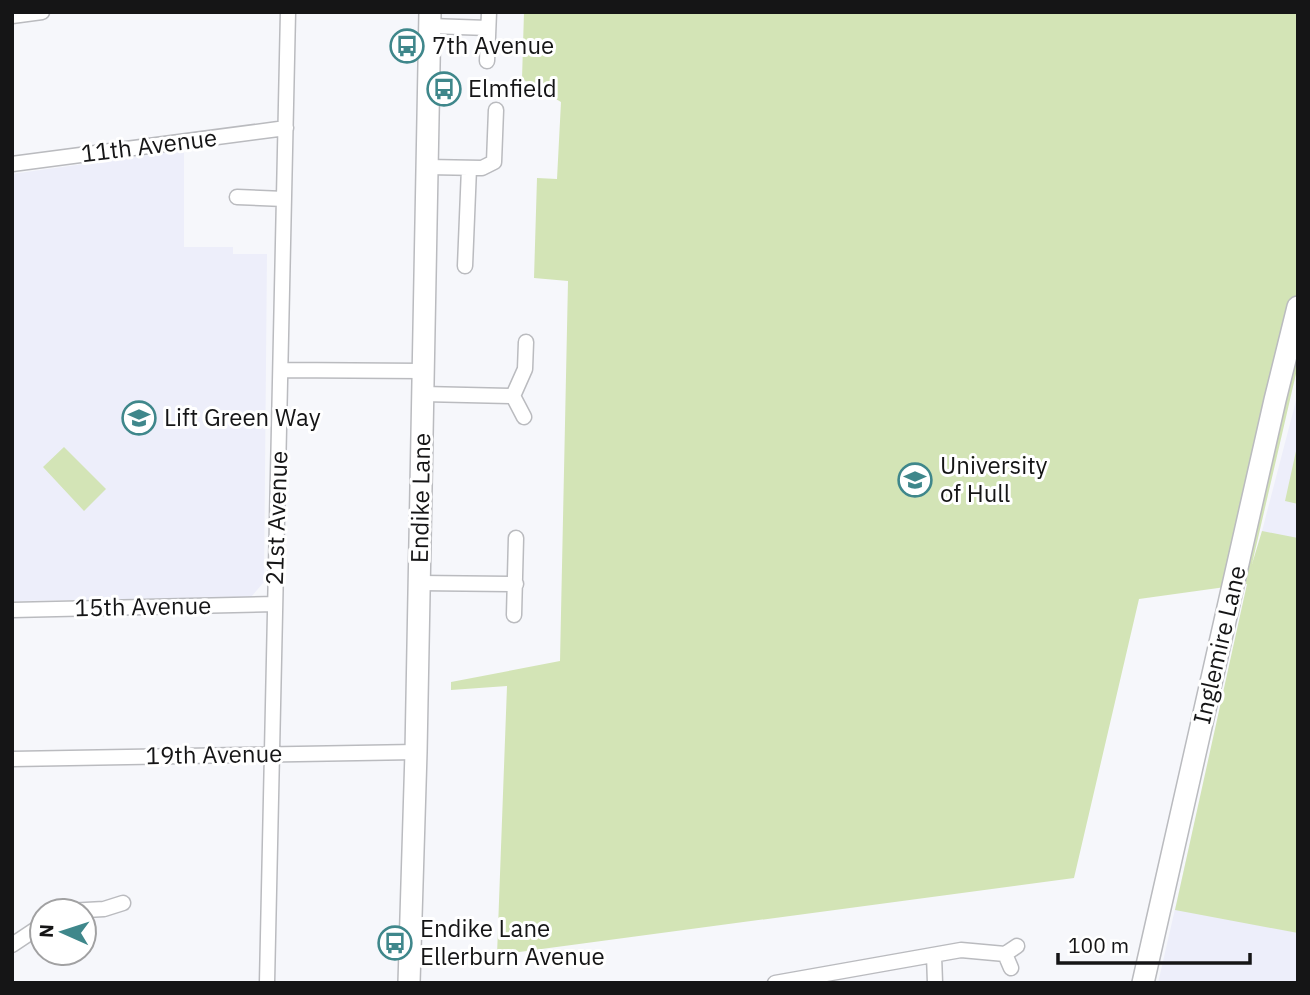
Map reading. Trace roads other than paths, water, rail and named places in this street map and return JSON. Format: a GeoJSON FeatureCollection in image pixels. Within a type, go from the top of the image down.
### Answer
{"type":"FeatureCollection","features":[{"type":"Feature","properties":{"kind":"street"},"geometry":{"type":"LineString","coordinates":[[12,16],[42,12]]}},
{"type":"Feature","properties":{"kind":"street","name":"21st Avenue"},"geometry":{"type":"LineString","coordinates":[[267,983],[288,12]]}},
{"type":"Feature","properties":{"kind":"street"},"geometry":{"type":"LineString","coordinates":[[488,61],[489,12]]}},
{"type":"Feature","properties":{"kind":"street"},"geometry":{"type":"LineString","coordinates":[[430,19],[488,28]]}},
{"type":"Feature","properties":{"kind":"street","name":"Endike Lane"},"geometry":{"type":"LineString","coordinates":[[410,983],[430,19]]}},
{"type":"Feature","properties":{"kind":"street"},"geometry":{"type":"LineString","coordinates":[[427,167],[482,168],[494,162],[496,110]]}},
{"type":"Feature","properties":{"kind":"street","name":"11th Avenue"},"geometry":{"type":"LineString","coordinates":[[12,164],[286,128]]}},
{"type":"Feature","properties":{"kind":"street"},"geometry":{"type":"LineString","coordinates":[[465,266],[468,168]]}},
{"type":"Feature","properties":{"kind":"street"},"geometry":{"type":"LineString","coordinates":[[237,197],[284,199]]}},
{"type":"Feature","properties":{"kind":"street","name":"Inglemire Lane"},"geometry":{"type":"LineString","coordinates":[[1143,983],[1298,307]]}},
{"type":"Feature","properties":{"kind":"street"},"geometry":{"type":"LineString","coordinates":[[513,396],[525,369],[526,342]]}},
{"type":"Feature","properties":{"kind":"street"},"geometry":{"type":"LineString","coordinates":[[281,370],[423,371]]}},
{"type":"Feature","properties":{"kind":"street"},"geometry":{"type":"LineString","coordinates":[[423,394],[513,396]]}},
{"type":"Feature","properties":{"kind":"street"},"geometry":{"type":"LineString","coordinates":[[513,396],[524,417]]}},
{"type":"Feature","properties":{"kind":"street"},"geometry":{"type":"LineString","coordinates":[[514,615],[516,538]]}},
{"type":"Feature","properties":{"kind":"street"},"geometry":{"type":"LineString","coordinates":[[419,583],[516,584]]}},
{"type":"Feature","properties":{"kind":"street","name":"15th Avenue"},"geometry":{"type":"LineString","coordinates":[[12,610],[275,604]]}},
{"type":"Feature","properties":{"kind":"street","name":"19th Avenue"},"geometry":{"type":"LineString","coordinates":[[12,759],[416,752]]}},
{"type":"Feature","properties":{"kind":"street"},"geometry":{"type":"LineString","coordinates":[[98,909],[123,903]]}},
{"type":"Feature","properties":{"kind":"street"},"geometry":{"type":"LineString","coordinates":[[12,945],[28,934]]}},
{"type":"Feature","properties":{"kind":"street"},"geometry":{"type":"LineString","coordinates":[[775,983],[961,950],[1011,956]]}},
{"type":"Feature","properties":{"kind":"street"},"geometry":{"type":"LineString","coordinates":[[934,955],[935,983]]}},
{"type":"Feature","properties":{"kind":"place","name":"7th Avenue"},"geometry":{"type":"Point","coordinates":[407,46]}},
{"type":"Feature","properties":{"kind":"place","name":"Elmfield"},"geometry":{"type":"Point","coordinates":[444,89]}},
{"type":"Feature","properties":{"kind":"place","name":"Lift Green Way"},"geometry":{"type":"Point","coordinates":[139,418]}},
{"type":"Feature","properties":{"kind":"place","name":"University of Hull"},"geometry":{"type":"Point","coordinates":[915,480]}},
{"type":"Feature","properties":{"kind":"place","name":"Endike Lane Ellerburn Avenue"},"geometry":{"type":"Point","coordinates":[395,943]}}]}
